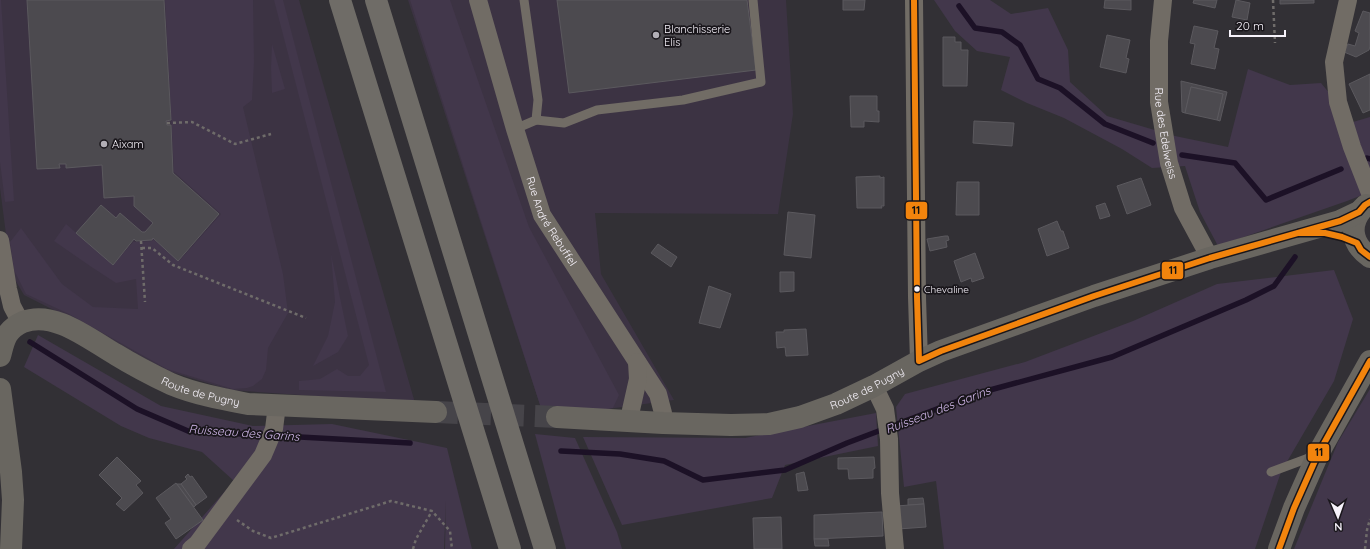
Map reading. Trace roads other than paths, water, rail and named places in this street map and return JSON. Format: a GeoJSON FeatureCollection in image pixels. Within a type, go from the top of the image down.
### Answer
{"type":"FeatureCollection","features":[{"type":"Feature","properties":{"kind":"highway"},"geometry":{"type":"LineString","coordinates":[[340,0],[510,549]]}},
{"type":"Feature","properties":{"kind":"highway"},"geometry":{"type":"LineString","coordinates":[[376,0],[545,549]]}},
{"type":"Feature","properties":{"kind":"street","name":"Rue André Rebuffel"},"geometry":{"type":"LineString","coordinates":[[478,0],[515,129],[542,215],[658,394],[663,413],[663,423]]}},
{"type":"Feature","properties":{"kind":"street"},"geometry":{"type":"LineString","coordinates":[[914,0],[919,361]]}},
{"type":"Feature","properties":{"kind":"street","name":"Rue des Edelweiss"},"geometry":{"type":"LineString","coordinates":[[1163,0],[1160,41],[1159,102],[1169,163],[1183,208],[1210,258]]}},
{"type":"Feature","properties":{"kind":"street"},"geometry":{"type":"LineString","coordinates":[[1348,0],[1334,62],[1338,102],[1352,147],[1370,193]]}},
{"type":"Feature","properties":{"kind":"street"},"geometry":{"type":"LineString","coordinates":[[1363,250],[1353,231],[1356,218],[1364,207]]}},
{"type":"Feature","properties":{"kind":"street","name":"Route de Pugny"},"geometry":{"type":"LineString","coordinates":[[557,417],[731,425],[769,424],[800,417],[836,404],[941,351],[1094,296],[1210,258],[1340,221],[1364,207]]}},
{"type":"Feature","properties":{"kind":"street","name":"Route de Pugny"},"geometry":{"type":"LineString","coordinates":[[1299,233],[1325,233],[1342,237],[1363,250]]}},
{"type":"Feature","properties":{"kind":"street"},"geometry":{"type":"LineString","coordinates":[[0,240],[12,306],[21,323],[15,326],[7,335],[0,356]]}},
{"type":"Feature","properties":{"kind":"street","name":"Route de Pugny"},"geometry":{"type":"LineString","coordinates":[[21,323],[28,320],[55,320],[72,328],[123,359],[172,384],[222,399],[248,404],[436,412]]}},
{"type":"Feature","properties":{"kind":"street"},"geometry":{"type":"LineString","coordinates":[[1279,549],[1294,508],[1318,454],[1370,361]]}},
{"type":"Feature","properties":{"kind":"street"},"geometry":{"type":"LineString","coordinates":[[630,420],[638,379],[637,362]]}},
{"type":"Feature","properties":{"kind":"street"},"geometry":{"type":"LineString","coordinates":[[874,386],[885,409],[889,439],[890,493],[895,549]]}},
{"type":"Feature","properties":{"kind":"street"},"geometry":{"type":"LineString","coordinates":[[0,389],[11,472],[13,500],[11,549]]}},
{"type":"Feature","properties":{"kind":"street"},"geometry":{"type":"LineString","coordinates":[[191,549],[197,544],[263,456],[274,429],[277,405]]}},
{"type":"Feature","properties":{"kind":"lane"},"geometry":{"type":"LineString","coordinates":[[524,0],[538,100],[536,120]]}},
{"type":"Feature","properties":{"kind":"lane"},"geometry":{"type":"LineString","coordinates":[[515,129],[536,120],[564,122],[596,110],[683,100],[761,82],[753,0]]}},
{"type":"Feature","properties":{"kind":"lane"},"geometry":{"type":"LineString","coordinates":[[1271,472],[1318,454]]}},
{"type":"Feature","properties":{"kind":"waterway"},"geometry":{"type":"LineString","coordinates":[[959,6],[975,28],[1002,32],[1020,45],[1038,79],[1060,88],[1105,124],[1153,143]]}},
{"type":"Feature","properties":{"kind":"waterway"},"geometry":{"type":"LineString","coordinates":[[1182,155],[1235,163],[1266,200],[1341,169]]}},
{"type":"Feature","properties":{"kind":"waterway","name":"Ruisseau des Garins"},"geometry":{"type":"LineString","coordinates":[[561,451],[620,454],[664,461],[703,480],[785,470],[847,443],[979,393],[1112,357],[1246,300],[1274,286],[1295,257]]}},
{"type":"Feature","properties":{"kind":"waterway","name":"Ruisseau des Garins"},"geometry":{"type":"LineString","coordinates":[[30,342],[137,409],[188,431],[410,443]]}},
{"type":"Feature","properties":{"kind":"tunnel"},"geometry":{"type":"LineString","coordinates":[[436,412],[557,417]]}},
{"type":"Feature","properties":{"kind":"place","name":"Blanchisserie Elis"},"geometry":{"type":"Point","coordinates":[656,35]}},
{"type":"Feature","properties":{"kind":"place","name":"Aixam"},"geometry":{"type":"Point","coordinates":[104,144]}},
{"type":"Feature","properties":{"kind":"place","name":"Chevaline"},"geometry":{"type":"Point","coordinates":[917,289]}}]}
